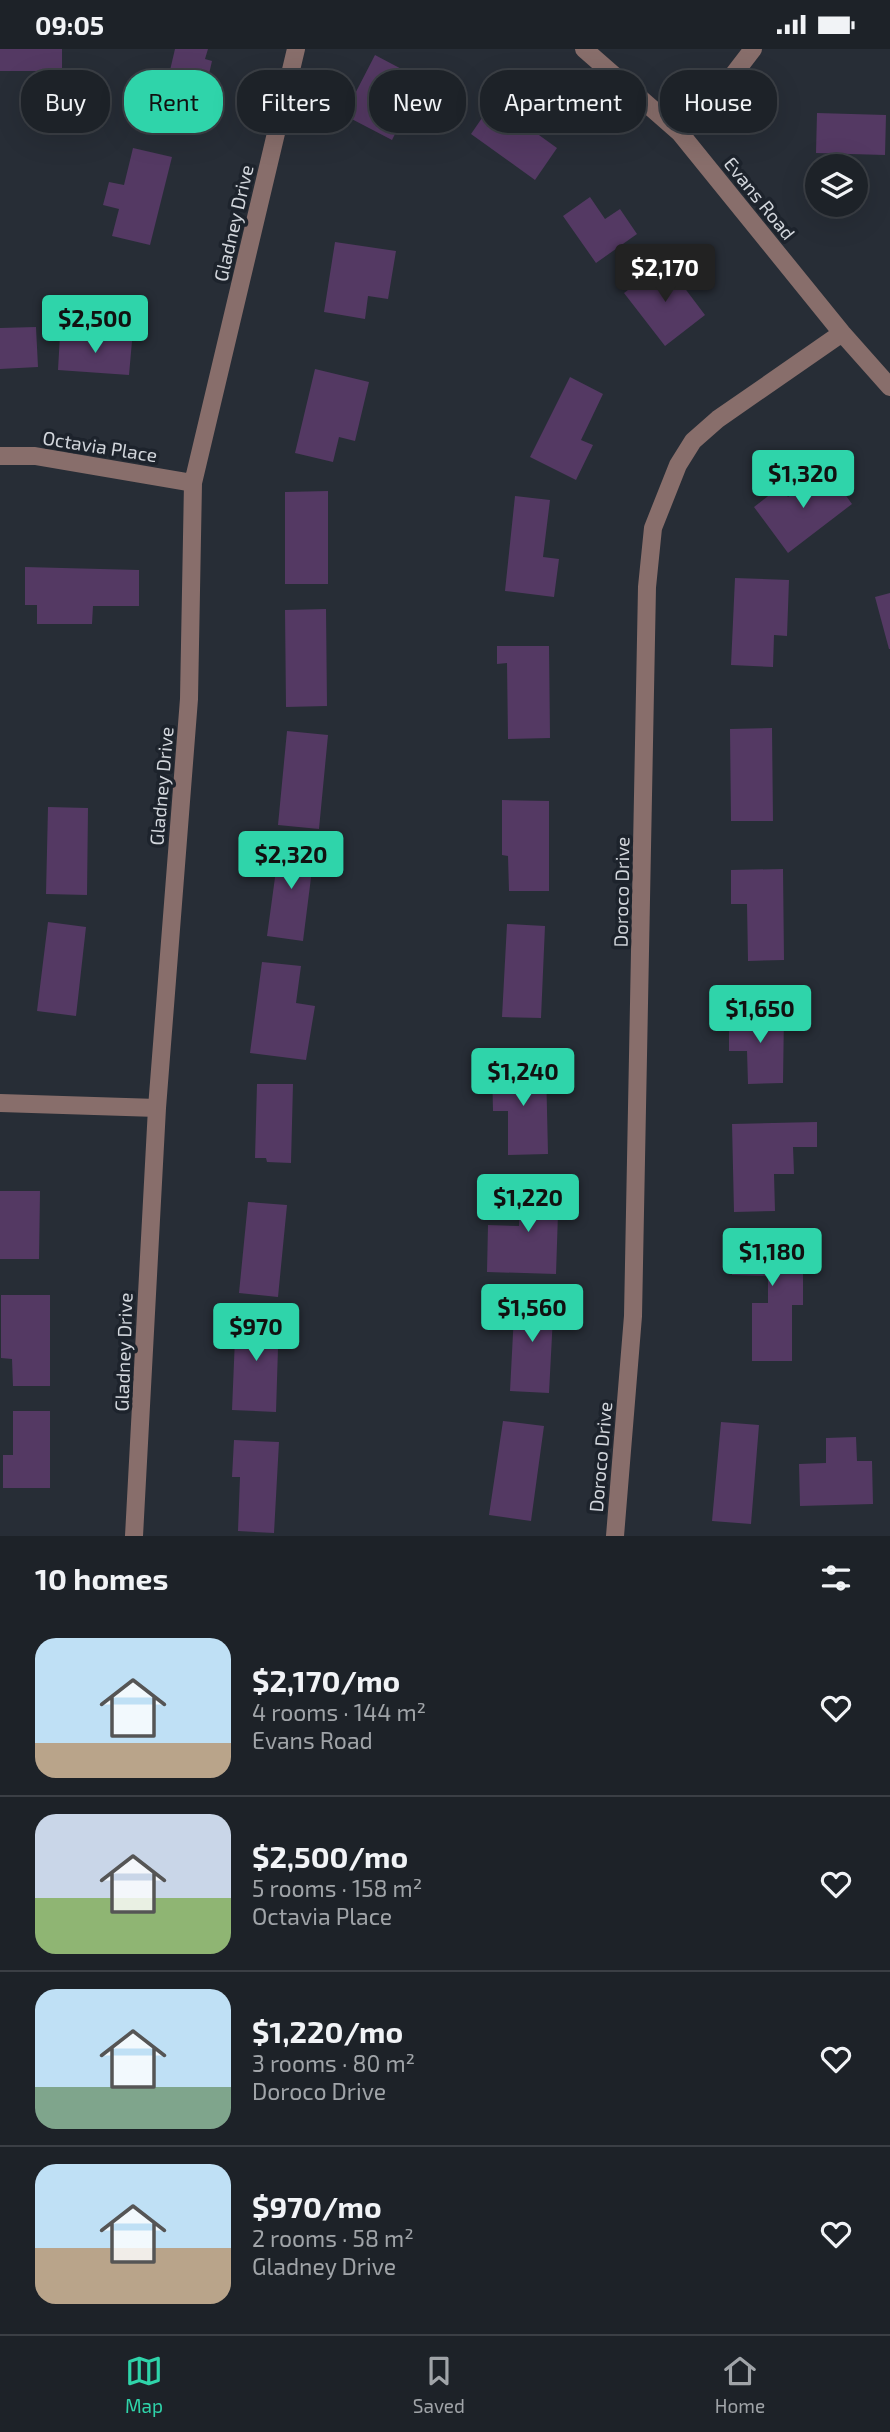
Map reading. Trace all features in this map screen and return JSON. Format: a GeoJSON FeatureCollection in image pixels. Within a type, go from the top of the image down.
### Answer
{"type":"FeatureCollection","features":[{"type":"Feature","properties":{"kind":"street","name":"Gladney Drive"},"geometry":{"type":"LineString","coordinates":[[134,1536],[156,1108],[189,698],[194,483],[296,49]]}},
{"type":"Feature","properties":{"kind":"street","name":"Evans Road"},"geometry":{"type":"LineString","coordinates":[[584,49],[660,116]]}},
{"type":"Feature","properties":{"kind":"street"},"geometry":{"type":"LineString","coordinates":[[737,70],[753,49]]}},
{"type":"Feature","properties":{"kind":"street","name":"Evans Road"},"geometry":{"type":"LineString","coordinates":[[680,133],[842,333],[890,387]]}},
{"type":"Feature","properties":{"kind":"street","name":"Doroco Drive"},"geometry":{"type":"LineString","coordinates":[[615,1536],[633,1316],[647,587],[653,529],[678,465],[693,441],[718,419],[842,333]]}},
{"type":"Feature","properties":{"kind":"street","name":"Octavia Place"},"geometry":{"type":"LineString","coordinates":[[0,456],[35,456],[194,483]]}},
{"type":"Feature","properties":{"kind":"street"},"geometry":{"type":"LineString","coordinates":[[0,1103],[156,1108]]}},
{"type":"Feature","properties":{"kind":"building"},"geometry":{"type":"Polygon","coordinates":[[[0,49],[62,49],[62,70],[0,71],[0,49]]]}},
{"type":"Feature","properties":{"kind":"building"},"geometry":{"type":"Polygon","coordinates":[[[175,49],[208,49],[205,59],[212,61],[210,70],[170,70],[175,49]]]}},
{"type":"Feature","properties":{"kind":"building"},"geometry":{"type":"Polygon","coordinates":[[[375,55],[403,70],[369,70],[369,128],[355,121],[355,94],[375,55]]]}},
{"type":"Feature","properties":{"kind":"building"},"geometry":{"type":"Polygon","coordinates":[[[817,113],[886,115],[885,155],[816,153],[817,113]]]}},
{"type":"Feature","properties":{"kind":"building"},"geometry":{"type":"Polygon","coordinates":[[[480,121],[480,133],[536,133],[557,148],[535,180],[471,134],[480,121]]]}},
{"type":"Feature","properties":{"kind":"building"},"geometry":{"type":"Polygon","coordinates":[[[379,133],[396,133],[392,140],[379,133]]]}},
{"type":"Feature","properties":{"kind":"building"},"geometry":{"type":"Polygon","coordinates":[[[133,148],[172,157],[150,245],[112,236],[119,209],[103,205],[109,182],[124,185],[133,148]]]}},
{"type":"Feature","properties":{"kind":"building"},"geometry":{"type":"Polygon","coordinates":[[[590,197],[605,219],[620,209],[637,234],[596,263],[563,216],[590,197]]]}},
{"type":"Feature","properties":{"kind":"building"},"geometry":{"type":"Polygon","coordinates":[[[335,242],[396,251],[388,299],[368,296],[365,319],[324,312],[335,242]]]}},
{"type":"Feature","properties":{"kind":"building"},"geometry":{"type":"Polygon","coordinates":[[[665,262],[705,315],[665,346],[624,293],[665,262]]]}},
{"type":"Feature","properties":{"kind":"building"},"geometry":{"type":"Polygon","coordinates":[[[36,327],[38,367],[0,369],[0,328],[36,327]]]}},
{"type":"Feature","properties":{"kind":"building"},"geometry":{"type":"Polygon","coordinates":[[[60,335],[132,341],[129,375],[58,370],[60,335]]]}},
{"type":"Feature","properties":{"kind":"building"},"geometry":{"type":"Polygon","coordinates":[[[315,369],[369,382],[355,441],[339,437],[333,462],[295,453],[315,369]]]}},
{"type":"Feature","properties":{"kind":"building"},"geometry":{"type":"Polygon","coordinates":[[[570,377],[603,394],[581,440],[593,445],[576,480],[530,457],[570,377]]]}},
{"type":"Feature","properties":{"kind":"building"},"geometry":{"type":"Polygon","coordinates":[[[826,468],[852,504],[788,553],[754,507],[780,487],[788,497],[826,468]]]}},
{"type":"Feature","properties":{"kind":"building"},"geometry":{"type":"Polygon","coordinates":[[[328,491],[328,584],[285,584],[285,492],[328,491]]]}},
{"type":"Feature","properties":{"kind":"building"},"geometry":{"type":"Polygon","coordinates":[[[515,496],[550,500],[543,557],[559,559],[554,597],[505,591],[515,496]]]}},
{"type":"Feature","properties":{"kind":"building"},"geometry":{"type":"Polygon","coordinates":[[[25,567],[139,570],[139,606],[93,606],[92,624],[37,624],[37,605],[25,605],[25,567]]]}},
{"type":"Feature","properties":{"kind":"building"},"geometry":{"type":"Polygon","coordinates":[[[735,578],[789,580],[787,636],[774,635],[773,667],[731,665],[735,578]]]}},
{"type":"Feature","properties":{"kind":"building"},"geometry":{"type":"Polygon","coordinates":[[[890,593],[890,649],[889,649],[875,597],[890,593]]]}},
{"type":"Feature","properties":{"kind":"building"},"geometry":{"type":"Polygon","coordinates":[[[326,609],[327,706],[286,707],[285,610],[326,609]]]}},
{"type":"Feature","properties":{"kind":"building"},"geometry":{"type":"Polygon","coordinates":[[[497,646],[549,646],[550,738],[508,739],[507,663],[497,664],[497,646]]]}},
{"type":"Feature","properties":{"kind":"building"},"geometry":{"type":"Polygon","coordinates":[[[772,728],[773,821],[731,821],[730,729],[772,728]]]}},
{"type":"Feature","properties":{"kind":"building"},"geometry":{"type":"Polygon","coordinates":[[[287,731],[328,735],[319,829],[278,825],[287,731]]]}},
{"type":"Feature","properties":{"kind":"building"},"geometry":{"type":"Polygon","coordinates":[[[502,800],[549,801],[549,891],[509,891],[508,856],[502,855],[502,800]]]}},
{"type":"Feature","properties":{"kind":"building"},"geometry":{"type":"Polygon","coordinates":[[[48,807],[88,808],[87,895],[46,894],[48,807]]]}},
{"type":"Feature","properties":{"kind":"building"},"geometry":{"type":"Polygon","coordinates":[[[280,841],[315,846],[303,941],[267,936],[280,841]]]}},
{"type":"Feature","properties":{"kind":"building"},"geometry":{"type":"Polygon","coordinates":[[[783,869],[784,960],[748,961],[747,904],[731,904],[731,870],[783,869]]]}},
{"type":"Feature","properties":{"kind":"building"},"geometry":{"type":"Polygon","coordinates":[[[48,922],[86,927],[76,1016],[37,1011],[48,922]]]}},
{"type":"Feature","properties":{"kind":"building"},"geometry":{"type":"Polygon","coordinates":[[[507,924],[545,926],[541,1018],[502,1017],[507,924]]]}},
{"type":"Feature","properties":{"kind":"building"},"geometry":{"type":"Polygon","coordinates":[[[262,962],[301,966],[296,1003],[315,1006],[306,1060],[250,1053],[262,962]]]}},
{"type":"Feature","properties":{"kind":"building"},"geometry":{"type":"Polygon","coordinates":[[[784,1013],[783,1083],[748,1084],[747,1051],[729,1051],[729,1014],[784,1013]]]}},
{"type":"Feature","properties":{"kind":"building"},"geometry":{"type":"Polygon","coordinates":[[[546,1067],[548,1154],[508,1155],[508,1111],[493,1111],[492,1068],[546,1067]]]}},
{"type":"Feature","properties":{"kind":"building"},"geometry":{"type":"Polygon","coordinates":[[[257,1084],[293,1084],[291,1163],[267,1162],[266,1158],[255,1158],[257,1084]]]}},
{"type":"Feature","properties":{"kind":"building"},"geometry":{"type":"Polygon","coordinates":[[[817,1122],[817,1147],[793,1147],[794,1174],[774,1174],[775,1211],[734,1212],[732,1124],[817,1122]]]}},
{"type":"Feature","properties":{"kind":"building"},"geometry":{"type":"Polygon","coordinates":[[[520,1181],[559,1183],[556,1274],[487,1272],[488,1225],[519,1226],[520,1181]]]}},
{"type":"Feature","properties":{"kind":"building"},"geometry":{"type":"Polygon","coordinates":[[[0,1191],[40,1191],[39,1259],[0,1259],[0,1191]]]}},
{"type":"Feature","properties":{"kind":"building"},"geometry":{"type":"Polygon","coordinates":[[[248,1202],[287,1205],[278,1297],[239,1293],[248,1202]]]}},
{"type":"Feature","properties":{"kind":"building"},"geometry":{"type":"Polygon","coordinates":[[[733,1233],[803,1233],[803,1305],[792,1305],[792,1361],[752,1361],[752,1303],[768,1303],[768,1276],[732,1275],[733,1233]]]}},
{"type":"Feature","properties":{"kind":"building"},"geometry":{"type":"Polygon","coordinates":[[[1,1295],[50,1295],[50,1386],[13,1386],[12,1359],[1,1358],[1,1295]]]}},
{"type":"Feature","properties":{"kind":"building"},"geometry":{"type":"Polygon","coordinates":[[[515,1295],[554,1297],[549,1393],[510,1391],[515,1295]]]}},
{"type":"Feature","properties":{"kind":"building"},"geometry":{"type":"Polygon","coordinates":[[[236,1314],[279,1316],[276,1412],[232,1410],[236,1314]]]}},
{"type":"Feature","properties":{"kind":"building"},"geometry":{"type":"Polygon","coordinates":[[[13,1411],[50,1411],[50,1488],[3,1488],[3,1455],[13,1455],[13,1411]]]}},
{"type":"Feature","properties":{"kind":"building"},"geometry":{"type":"Polygon","coordinates":[[[503,1421],[544,1426],[531,1521],[489,1515],[503,1421]]]}},
{"type":"Feature","properties":{"kind":"building"},"geometry":{"type":"Polygon","coordinates":[[[721,1422],[759,1425],[751,1524],[712,1521],[721,1422]]]}},
{"type":"Feature","properties":{"kind":"building"},"geometry":{"type":"Polygon","coordinates":[[[856,1437],[857,1461],[872,1461],[873,1504],[800,1506],[799,1464],[826,1463],[826,1438],[856,1437]]]}},
{"type":"Feature","properties":{"kind":"building"},"geometry":{"type":"Polygon","coordinates":[[[234,1440],[279,1442],[274,1533],[238,1531],[240,1477],[232,1477],[234,1440]]]}}]}
